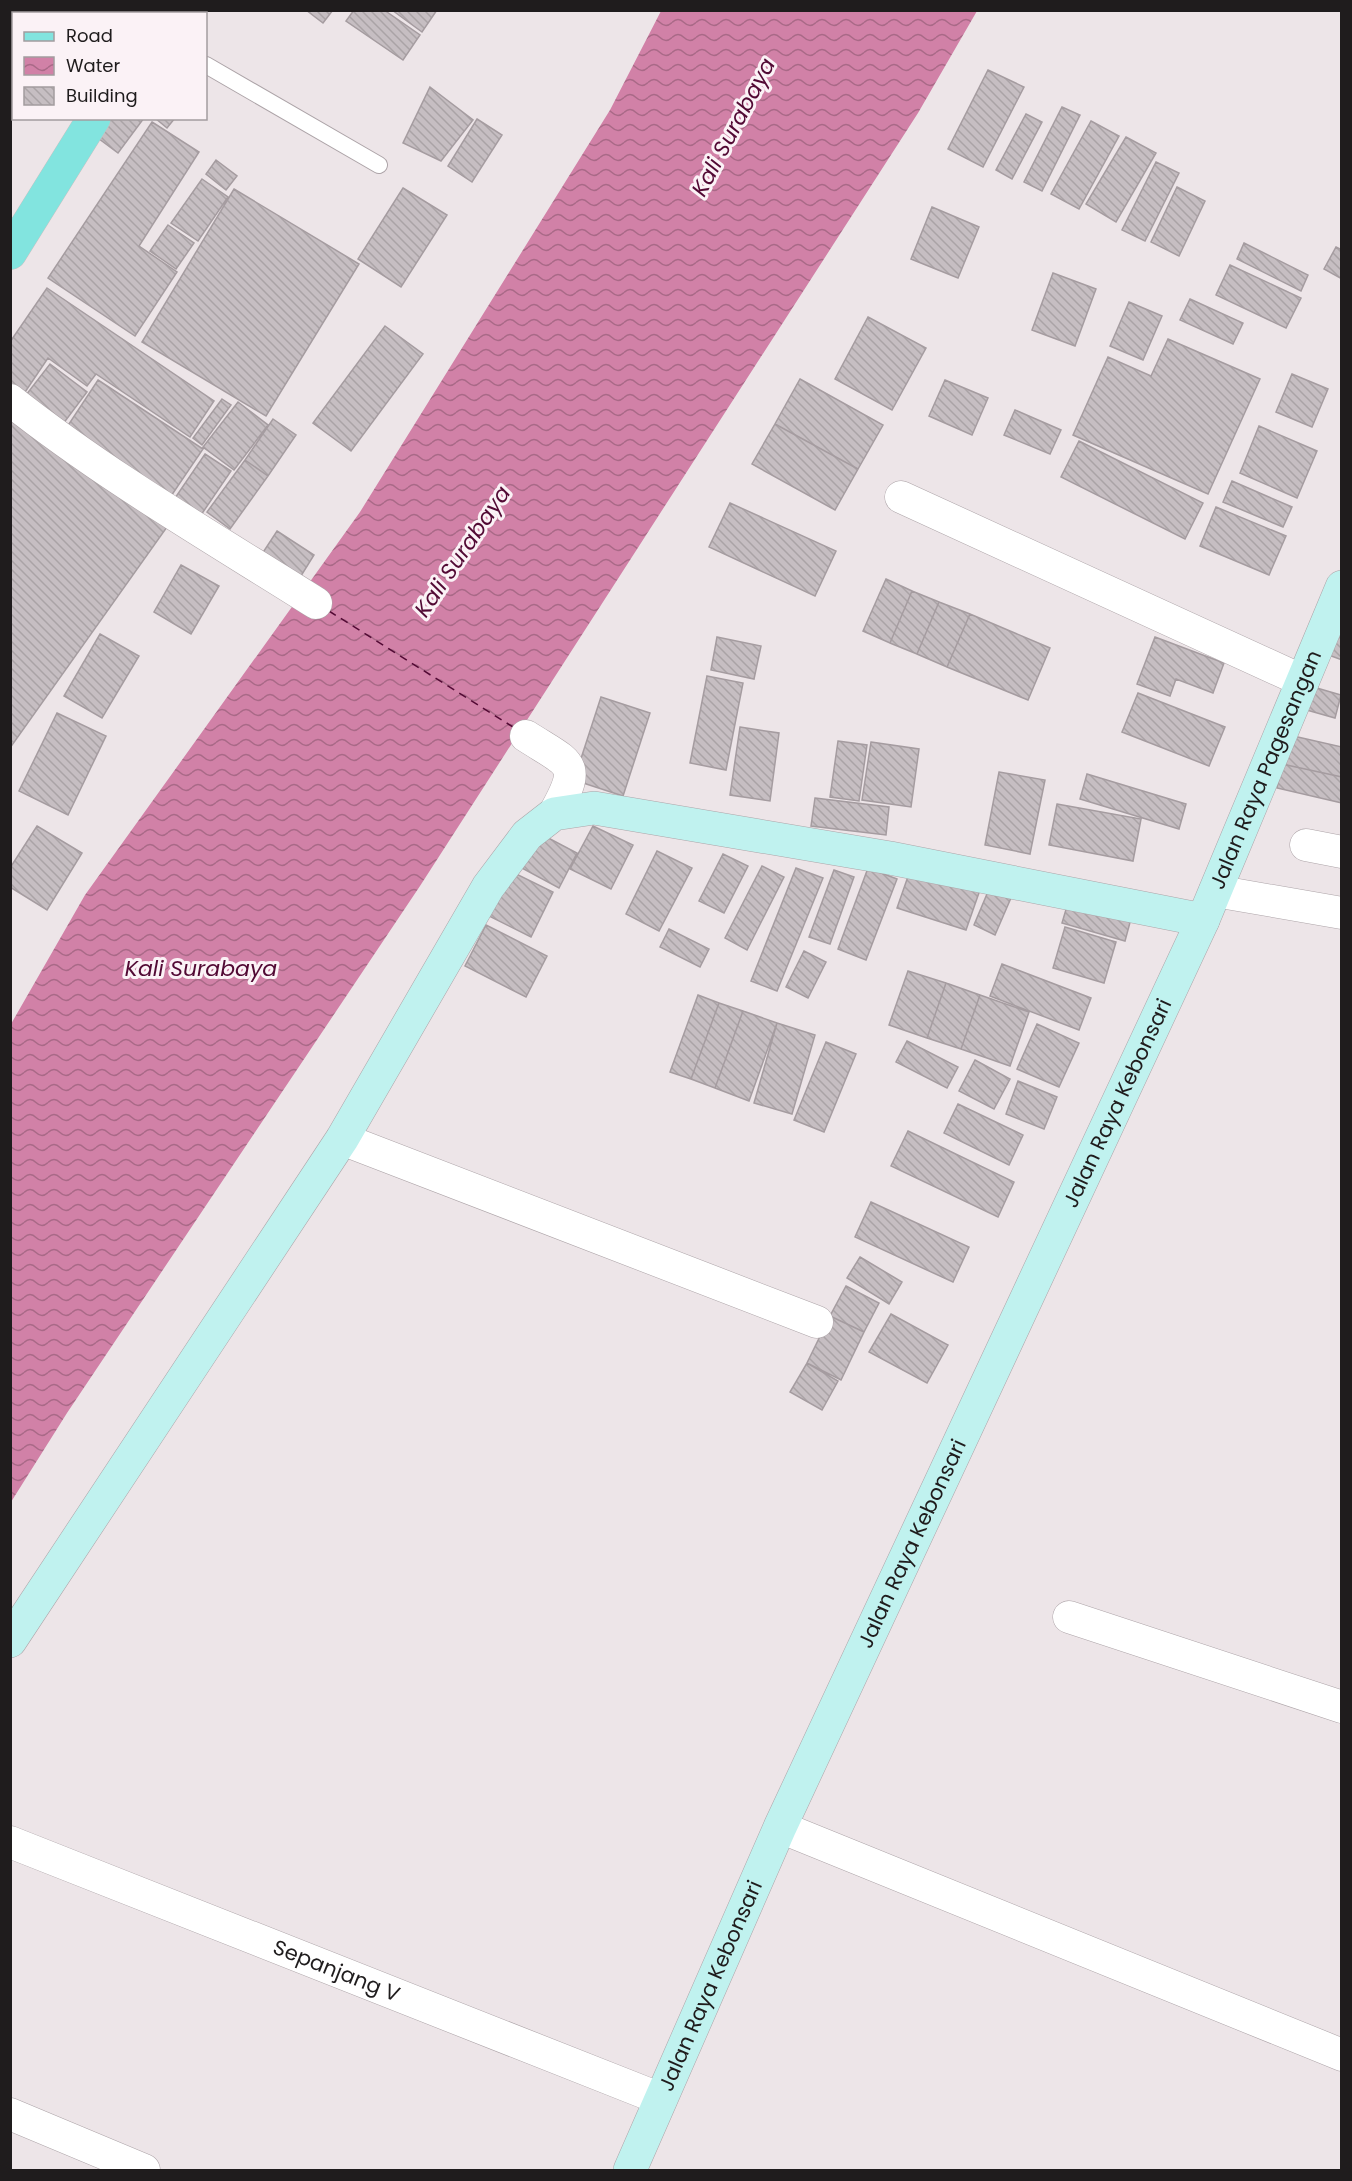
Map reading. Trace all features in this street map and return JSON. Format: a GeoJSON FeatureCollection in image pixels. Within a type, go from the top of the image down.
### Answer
{"type":"FeatureCollection","features":[{"type":"Feature","properties":{"kind":"main road"},"geometry":{"type":"LineString","coordinates":[[10,253],[93,120]]}},
{"type":"Feature","properties":{"kind":"main road","name":"Jalan Raya Pagesangan"},"geometry":{"type":"LineString","coordinates":[[1209,905],[1341,587]]}},
{"type":"Feature","properties":{"kind":"main road"},"geometry":{"type":"LineString","coordinates":[[10,1641],[342,1139],[488,887],[527,835],[554,814],[594,808],[890,858],[1209,905]]}},
{"type":"Feature","properties":{"kind":"main road","name":"Jalan Raya Kebonsari"},"geometry":{"type":"LineString","coordinates":[[630,2170],[780,1827],[1209,905]]}},
{"type":"Feature","properties":{"kind":"street"},"geometry":{"type":"LineString","coordinates":[[10,400],[143,493],[316,603]]}},
{"type":"Feature","properties":{"kind":"street"},"geometry":{"type":"LineString","coordinates":[[901,497],[1303,681]]}},
{"type":"Feature","properties":{"kind":"street"},"geometry":{"type":"LineString","coordinates":[[526,736],[567,762],[571,773],[568,789],[554,814]]}},
{"type":"Feature","properties":{"kind":"street"},"geometry":{"type":"LineString","coordinates":[[1306,845],[1341,852]]}},
{"type":"Feature","properties":{"kind":"street"},"geometry":{"type":"LineString","coordinates":[[1209,905],[1341,914]]}},
{"type":"Feature","properties":{"kind":"street"},"geometry":{"type":"LineString","coordinates":[[342,1139],[817,1322]]}},
{"type":"Feature","properties":{"kind":"street"},"geometry":{"type":"LineString","coordinates":[[1069,1617],[1341,1707]]}},
{"type":"Feature","properties":{"kind":"street"},"geometry":{"type":"LineString","coordinates":[[780,1827],[1341,2055]]}},
{"type":"Feature","properties":{"kind":"street","name":"Sepanjang V"},"geometry":{"type":"LineString","coordinates":[[10,1842],[661,2099]]}},
{"type":"Feature","properties":{"kind":"street"},"geometry":{"type":"LineString","coordinates":[[10,2114],[144,2170]]}},
{"type":"Feature","properties":{"kind":"lane"},"geometry":{"type":"LineString","coordinates":[[207,66],[379,165]]}},
{"type":"Feature","properties":{"kind":"water","name":"Kali Surabaya"},"geometry":{"type":"Polygon","coordinates":[[[661,11],[977,11],[918,113],[420,886],[67,1413],[11,1502],[11,1024],[85,895],[360,512],[610,110],[661,11]]]}},
{"type":"Feature","properties":{"kind":"building"},"geometry":{"type":"Polygon","coordinates":[[[10,10],[57,10],[56,12],[12,12],[12,18],[10,10]]]}},
{"type":"Feature","properties":{"kind":"building"},"geometry":{"type":"Polygon","coordinates":[[[306,10],[333,10],[323,23],[306,10]]]}},
{"type":"Feature","properties":{"kind":"building"},"geometry":{"type":"Polygon","coordinates":[[[354,10],[384,10],[420,35],[403,60],[346,21],[354,10]]]}},
{"type":"Feature","properties":{"kind":"building"},"geometry":{"type":"Polygon","coordinates":[[[392,10],[437,10],[422,32],[392,10]]]}},
{"type":"Feature","properties":{"kind":"building"},"geometry":{"type":"Polygon","coordinates":[[[10,25],[12,26],[12,74],[10,77],[10,25]]]}},
{"type":"Feature","properties":{"kind":"building"},"geometry":{"type":"Polygon","coordinates":[[[988,70],[1024,87],[983,167],[948,149],[988,70]]]}},
{"type":"Feature","properties":{"kind":"building"},"geometry":{"type":"Polygon","coordinates":[[[430,87],[473,120],[441,161],[403,143],[430,87]]]}},
{"type":"Feature","properties":{"kind":"building"},"geometry":{"type":"Polygon","coordinates":[[[1062,107],[1080,115],[1042,191],[1024,182],[1062,107]]]}},
{"type":"Feature","properties":{"kind":"building"},"geometry":{"type":"Polygon","coordinates":[[[1026,114],[1042,122],[1012,179],[996,170],[1026,114]]]}},
{"type":"Feature","properties":{"kind":"building"},"geometry":{"type":"Polygon","coordinates":[[[477,119],[502,135],[472,182],[448,166],[477,119]]]}},
{"type":"Feature","properties":{"kind":"building"},"geometry":{"type":"Polygon","coordinates":[[[111,120],[143,120],[118,153],[98,138],[111,120]]]}},
{"type":"Feature","properties":{"kind":"building"},"geometry":{"type":"Polygon","coordinates":[[[157,120],[173,120],[167,128],[157,120]]]}},
{"type":"Feature","properties":{"kind":"building"},"geometry":{"type":"Polygon","coordinates":[[[1091,121],[1119,136],[1079,209],[1051,194],[1091,121]]]}},
{"type":"Feature","properties":{"kind":"building"},"geometry":{"type":"Polygon","coordinates":[[[152,122],[199,152],[139,246],[177,272],[135,336],[48,278],[152,122]]]}},
{"type":"Feature","properties":{"kind":"building"},"geometry":{"type":"Polygon","coordinates":[[[1126,137],[1156,153],[1116,222],[1086,204],[1126,137]]]}},
{"type":"Feature","properties":{"kind":"building"},"geometry":{"type":"Polygon","coordinates":[[[216,160],[237,176],[226,190],[206,174],[216,160]]]}},
{"type":"Feature","properties":{"kind":"building"},"geometry":{"type":"Polygon","coordinates":[[[1156,162],[1179,173],[1145,241],[1122,230],[1156,162]]]}},
{"type":"Feature","properties":{"kind":"building"},"geometry":{"type":"Polygon","coordinates":[[[202,179],[228,197],[198,241],[171,223],[202,179]]]}},
{"type":"Feature","properties":{"kind":"building"},"geometry":{"type":"Polygon","coordinates":[[[1177,187],[1205,201],[1179,256],[1151,242],[1177,187]]]}},
{"type":"Feature","properties":{"kind":"building"},"geometry":{"type":"Polygon","coordinates":[[[403,188],[447,215],[401,287],[358,259],[403,188]]]}},
{"type":"Feature","properties":{"kind":"building"},"geometry":{"type":"Polygon","coordinates":[[[234,189],[359,264],[266,416],[142,342],[234,189]]]}},
{"type":"Feature","properties":{"kind":"building"},"geometry":{"type":"Polygon","coordinates":[[[932,207],[979,227],[958,278],[911,259],[932,207]]]}},
{"type":"Feature","properties":{"kind":"building"},"geometry":{"type":"Polygon","coordinates":[[[168,225],[194,243],[176,269],[150,251],[168,225]]]}},
{"type":"Feature","properties":{"kind":"building"},"geometry":{"type":"Polygon","coordinates":[[[1244,243],[1308,275],[1301,291],[1237,259],[1244,243]]]}},
{"type":"Feature","properties":{"kind":"building"},"geometry":{"type":"Polygon","coordinates":[[[1336,247],[1342,250],[1342,279],[1324,269],[1336,247]]]}},
{"type":"Feature","properties":{"kind":"building"},"geometry":{"type":"Polygon","coordinates":[[[1230,265],[1301,298],[1286,328],[1216,295],[1230,265]]]}},
{"type":"Feature","properties":{"kind":"building"},"geometry":{"type":"Polygon","coordinates":[[[1053,273],[1096,289],[1075,346],[1032,330],[1053,273]]]}},
{"type":"Feature","properties":{"kind":"building"},"geometry":{"type":"Polygon","coordinates":[[[47,288],[214,401],[190,437],[96,374],[87,386],[48,358],[19,401],[10,396],[10,342],[47,288]]]}},
{"type":"Feature","properties":{"kind":"building"},"geometry":{"type":"Polygon","coordinates":[[[1190,299],[1243,323],[1233,344],[1180,320],[1190,299]]]}},
{"type":"Feature","properties":{"kind":"building"},"geometry":{"type":"Polygon","coordinates":[[[1129,302],[1162,316],[1143,360],[1110,346],[1129,302]]]}},
{"type":"Feature","properties":{"kind":"building"},"geometry":{"type":"Polygon","coordinates":[[[868,317],[926,348],[892,410],[835,379],[868,317]]]}},
{"type":"Feature","properties":{"kind":"building"},"geometry":{"type":"Polygon","coordinates":[[[385,326],[423,354],[351,451],[313,423],[385,326]]]}},
{"type":"Feature","properties":{"kind":"building"},"geometry":{"type":"Polygon","coordinates":[[[1168,339],[1260,379],[1208,494],[1073,435],[1108,357],[1151,376],[1168,339]]]}},
{"type":"Feature","properties":{"kind":"building"},"geometry":{"type":"Polygon","coordinates":[[[50,364],[87,392],[57,432],[19,404],[50,364]]]}},
{"type":"Feature","properties":{"kind":"building"},"geometry":{"type":"Polygon","coordinates":[[[1292,374],[1328,389],[1312,427],[1276,412],[1292,374]]]}},
{"type":"Feature","properties":{"kind":"building"},"geometry":{"type":"Polygon","coordinates":[[[800,379],[883,425],[858,469],[775,424],[800,379]]]}},
{"type":"Feature","properties":{"kind":"building"},"geometry":{"type":"Polygon","coordinates":[[[98,380],[203,449],[165,505],[61,436],[98,380]]]}},
{"type":"Feature","properties":{"kind":"building"},"geometry":{"type":"Polygon","coordinates":[[[945,380],[988,398],[972,435],[929,416],[945,380]]]}},
{"type":"Feature","properties":{"kind":"building"},"geometry":{"type":"Polygon","coordinates":[[[222,399],[231,405],[202,445],[193,438],[222,399]]]}},
{"type":"Feature","properties":{"kind":"building"},"geometry":{"type":"Polygon","coordinates":[[[238,402],[268,425],[234,470],[203,447],[238,402]]]}},
{"type":"Feature","properties":{"kind":"building"},"geometry":{"type":"Polygon","coordinates":[[[10,410],[172,520],[10,748],[10,410]]]}},
{"type":"Feature","properties":{"kind":"building"},"geometry":{"type":"Polygon","coordinates":[[[1015,410],[1061,430],[1050,454],[1004,435],[1015,410]]]}},
{"type":"Feature","properties":{"kind":"building"},"geometry":{"type":"Polygon","coordinates":[[[273,419],[296,435],[268,476],[245,460],[273,419]]]}},
{"type":"Feature","properties":{"kind":"building"},"geometry":{"type":"Polygon","coordinates":[[[775,424],[858,469],[835,510],[752,464],[775,424]]]}},
{"type":"Feature","properties":{"kind":"building"},"geometry":{"type":"Polygon","coordinates":[[[1259,426],[1317,451],[1297,498],[1240,473],[1259,426]]]}},
{"type":"Feature","properties":{"kind":"building"},"geometry":{"type":"Polygon","coordinates":[[[1079,441],[1203,503],[1185,539],[1061,477],[1079,441]]]}},
{"type":"Feature","properties":{"kind":"building"},"geometry":{"type":"Polygon","coordinates":[[[205,454],[231,471],[201,515],[175,498],[205,454]]]}},
{"type":"Feature","properties":{"kind":"building"},"geometry":{"type":"Polygon","coordinates":[[[245,460],[268,476],[230,529],[207,512],[245,460]]]}},
{"type":"Feature","properties":{"kind":"building"},"geometry":{"type":"Polygon","coordinates":[[[1232,481],[1292,507],[1283,527],[1223,502],[1232,481]]]}},
{"type":"Feature","properties":{"kind":"building"},"geometry":{"type":"Polygon","coordinates":[[[730,503],[836,551],[815,596],[709,547],[730,503]]]}},
{"type":"Feature","properties":{"kind":"building"},"geometry":{"type":"Polygon","coordinates":[[[1216,507],[1286,536],[1269,575],[1200,546],[1216,507]]]}},
{"type":"Feature","properties":{"kind":"building"},"geometry":{"type":"Polygon","coordinates":[[[277,531],[314,555],[296,584],[258,560],[277,531]]]}},
{"type":"Feature","properties":{"kind":"building"},"geometry":{"type":"Polygon","coordinates":[[[181,565],[219,586],[191,634],[154,612],[181,565]]]}},
{"type":"Feature","properties":{"kind":"building"},"geometry":{"type":"Polygon","coordinates":[[[886,579],[912,591],[890,643],[863,631],[886,579]]]}},
{"type":"Feature","properties":{"kind":"building"},"geometry":{"type":"Polygon","coordinates":[[[912,591],[939,602],[917,654],[890,643],[912,591]]]}},
{"type":"Feature","properties":{"kind":"building"},"geometry":{"type":"Polygon","coordinates":[[[939,602],[970,614],[947,667],[917,654],[939,602]]]}},
{"type":"Feature","properties":{"kind":"building"},"geometry":{"type":"Polygon","coordinates":[[[970,614],[1050,648],[1028,700],[947,667],[970,614]]]}},
{"type":"Feature","properties":{"kind":"building"},"geometry":{"type":"Polygon","coordinates":[[[1342,621],[1342,660],[1326,654],[1342,621]]]}},
{"type":"Feature","properties":{"kind":"building"},"geometry":{"type":"Polygon","coordinates":[[[100,634],[139,656],[102,718],[64,696],[100,634]]]}},
{"type":"Feature","properties":{"kind":"building"},"geometry":{"type":"Polygon","coordinates":[[[717,637],[761,646],[754,679],[711,670],[717,637]]]}},
{"type":"Feature","properties":{"kind":"building"},"geometry":{"type":"Polygon","coordinates":[[[1155,637],[1224,663],[1213,693],[1176,679],[1170,696],[1137,684],[1155,637]]]}},
{"type":"Feature","properties":{"kind":"building"},"geometry":{"type":"Polygon","coordinates":[[[707,676],[743,683],[726,770],[690,763],[707,676]]]}},
{"type":"Feature","properties":{"kind":"building"},"geometry":{"type":"Polygon","coordinates":[[[1310,686],[1341,695],[1335,718],[1303,709],[1310,686]]]}},
{"type":"Feature","properties":{"kind":"building"},"geometry":{"type":"Polygon","coordinates":[[[1138,693],[1225,727],[1209,766],[1122,732],[1138,693]]]}},
{"type":"Feature","properties":{"kind":"building"},"geometry":{"type":"Polygon","coordinates":[[[601,697],[650,713],[623,796],[574,780],[601,697]]]}},
{"type":"Feature","properties":{"kind":"building"},"geometry":{"type":"Polygon","coordinates":[[[57,713],[106,736],[68,815],[19,791],[57,713]]]}},
{"type":"Feature","properties":{"kind":"building"},"geometry":{"type":"Polygon","coordinates":[[[740,727],[779,733],[770,801],[730,795],[740,727]]]}},
{"type":"Feature","properties":{"kind":"building"},"geometry":{"type":"Polygon","coordinates":[[[1289,735],[1342,747],[1342,777],[1282,764],[1289,735]]]}},
{"type":"Feature","properties":{"kind":"building"},"geometry":{"type":"Polygon","coordinates":[[[838,741],[867,745],[859,801],[830,797],[838,741]]]}},
{"type":"Feature","properties":{"kind":"building"},"geometry":{"type":"Polygon","coordinates":[[[871,742],[919,749],[911,807],[862,800],[871,742]]]}},
{"type":"Feature","properties":{"kind":"building"},"geometry":{"type":"Polygon","coordinates":[[[1282,764],[1342,777],[1342,803],[1277,788],[1282,764]]]}},
{"type":"Feature","properties":{"kind":"building"},"geometry":{"type":"Polygon","coordinates":[[[999,772],[1045,780],[1030,854],[985,845],[999,772]]]}},
{"type":"Feature","properties":{"kind":"building"},"geometry":{"type":"Polygon","coordinates":[[[1087,774],[1186,804],[1179,829],[1080,799],[1087,774]]]}},
{"type":"Feature","properties":{"kind":"building"},"geometry":{"type":"Polygon","coordinates":[[[815,798],[889,807],[886,835],[811,826],[815,798]]]}},
{"type":"Feature","properties":{"kind":"building"},"geometry":{"type":"Polygon","coordinates":[[[1057,804],[1141,819],[1133,861],[1049,845],[1057,804]]]}},
{"type":"Feature","properties":{"kind":"building"},"geometry":{"type":"Polygon","coordinates":[[[37,826],[82,853],[47,910],[10,887],[10,868],[37,826]]]}},
{"type":"Feature","properties":{"kind":"building"},"geometry":{"type":"Polygon","coordinates":[[[593,826],[633,845],[611,889],[570,869],[593,826]]]}},
{"type":"Feature","properties":{"kind":"building"},"geometry":{"type":"Polygon","coordinates":[[[535,831],[577,853],[559,888],[518,866],[535,831]]]}},
{"type":"Feature","properties":{"kind":"building"},"geometry":{"type":"Polygon","coordinates":[[[657,851],[692,868],[659,931],[626,914],[657,851]]]}},
{"type":"Feature","properties":{"kind":"building"},"geometry":{"type":"Polygon","coordinates":[[[723,854],[748,866],[724,913],[699,901],[723,854]]]}},
{"type":"Feature","properties":{"kind":"building"},"geometry":{"type":"Polygon","coordinates":[[[912,865],[981,887],[966,930],[897,908],[912,865]]]}},
{"type":"Feature","properties":{"kind":"building"},"geometry":{"type":"Polygon","coordinates":[[[762,866],[784,877],[747,950],[725,938],[762,866]]]}},
{"type":"Feature","properties":{"kind":"building"},"geometry":{"type":"Polygon","coordinates":[[[796,868],[823,878],[777,991],[751,981],[796,868]]]}},
{"type":"Feature","properties":{"kind":"building"},"geometry":{"type":"Polygon","coordinates":[[[868,868],[897,879],[866,960],[838,949],[868,868]]]}},
{"type":"Feature","properties":{"kind":"building"},"geometry":{"type":"Polygon","coordinates":[[[508,870],[553,892],[531,937],[485,914],[508,870]]]}},
{"type":"Feature","properties":{"kind":"building"},"geometry":{"type":"Polygon","coordinates":[[[834,870],[854,877],[830,944],[809,937],[834,870]]]}},
{"type":"Feature","properties":{"kind":"building"},"geometry":{"type":"Polygon","coordinates":[[[992,882],[1014,891],[995,935],[974,925],[992,882]]]}},
{"type":"Feature","properties":{"kind":"building"},"geometry":{"type":"Polygon","coordinates":[[[1070,896],[1132,915],[1125,941],[1062,923],[1070,896]]]}},
{"type":"Feature","properties":{"kind":"building"},"geometry":{"type":"Polygon","coordinates":[[[486,925],[547,956],[526,997],[465,966],[486,925]]]}},
{"type":"Feature","properties":{"kind":"building"},"geometry":{"type":"Polygon","coordinates":[[[1065,927],[1116,942],[1104,983],[1053,968],[1065,927]]]}},
{"type":"Feature","properties":{"kind":"building"},"geometry":{"type":"Polygon","coordinates":[[[669,929],[709,949],[700,967],[660,947],[669,929]]]}},
{"type":"Feature","properties":{"kind":"building"},"geometry":{"type":"Polygon","coordinates":[[[804,951],[826,962],[808,998],[786,987],[804,951]]]}},
{"type":"Feature","properties":{"kind":"building"},"geometry":{"type":"Polygon","coordinates":[[[1002,964],[1091,998],[1079,1030],[990,996],[1002,964]]]}},
{"type":"Feature","properties":{"kind":"building"},"geometry":{"type":"Polygon","coordinates":[[[908,971],[946,983],[927,1038],[889,1025],[908,971]]]}},
{"type":"Feature","properties":{"kind":"building"},"geometry":{"type":"Polygon","coordinates":[[[946,983],[980,995],[961,1049],[927,1038],[946,983]]]}},
{"type":"Feature","properties":{"kind":"building"},"geometry":{"type":"Polygon","coordinates":[[[698,995],[719,1003],[691,1079],[670,1072],[698,995]]]}},
{"type":"Feature","properties":{"kind":"building"},"geometry":{"type":"Polygon","coordinates":[[[980,995],[1029,1012],[1010,1066],[961,1049],[980,995]]]}},
{"type":"Feature","properties":{"kind":"building"},"geometry":{"type":"Polygon","coordinates":[[[719,1003],[743,1011],[715,1088],[691,1079],[719,1003]]]}},
{"type":"Feature","properties":{"kind":"building"},"geometry":{"type":"Polygon","coordinates":[[[743,1011],[777,1023],[749,1101],[715,1088],[743,1011]]]}},
{"type":"Feature","properties":{"kind":"building"},"geometry":{"type":"Polygon","coordinates":[[[777,1023],[815,1035],[792,1114],[754,1103],[777,1023]]]}},
{"type":"Feature","properties":{"kind":"building"},"geometry":{"type":"Polygon","coordinates":[[[1037,1024],[1079,1043],[1059,1087],[1017,1069],[1037,1024]]]}},
{"type":"Feature","properties":{"kind":"building"},"geometry":{"type":"Polygon","coordinates":[[[907,1041],[958,1067],[947,1088],[896,1062],[907,1041]]]}},
{"type":"Feature","properties":{"kind":"building"},"geometry":{"type":"Polygon","coordinates":[[[826,1042],[856,1054],[824,1132],[794,1120],[826,1042]]]}},
{"type":"Feature","properties":{"kind":"building"},"geometry":{"type":"Polygon","coordinates":[[[975,1060],[1010,1079],[994,1109],[959,1091],[975,1060]]]}},
{"type":"Feature","properties":{"kind":"building"},"geometry":{"type":"Polygon","coordinates":[[[1018,1081],[1057,1097],[1044,1129],[1006,1114],[1018,1081]]]}},
{"type":"Feature","properties":{"kind":"building"},"geometry":{"type":"Polygon","coordinates":[[[958,1104],[1023,1135],[1009,1165],[944,1133],[958,1104]]]}},
{"type":"Feature","properties":{"kind":"building"},"geometry":{"type":"Polygon","coordinates":[[[908,1131],[1014,1182],[998,1217],[891,1166],[908,1131]]]}},
{"type":"Feature","properties":{"kind":"building"},"geometry":{"type":"Polygon","coordinates":[[[871,1202],[969,1247],[953,1282],[855,1237],[871,1202]]]}},
{"type":"Feature","properties":{"kind":"building"},"geometry":{"type":"Polygon","coordinates":[[[860,1257],[902,1282],[889,1304],[847,1278],[860,1257]]]}},
{"type":"Feature","properties":{"kind":"building"},"geometry":{"type":"Polygon","coordinates":[[[846,1286],[879,1303],[864,1332],[830,1316],[846,1286]]]}},
{"type":"Feature","properties":{"kind":"building"},"geometry":{"type":"Polygon","coordinates":[[[891,1314],[948,1345],[927,1383],[869,1352],[891,1314]]]}},
{"type":"Feature","properties":{"kind":"building"},"geometry":{"type":"Polygon","coordinates":[[[830,1316],[864,1332],[841,1380],[807,1363],[830,1316]]]}},
{"type":"Feature","properties":{"kind":"building"},"geometry":{"type":"Polygon","coordinates":[[[807,1363],[838,1381],[822,1410],[790,1392],[807,1363]]]}},
{"type":"Feature","properties":{"kind":"ferry route"},"geometry":{"type":"LineString","coordinates":[[329,611],[513,727]]}}]}
